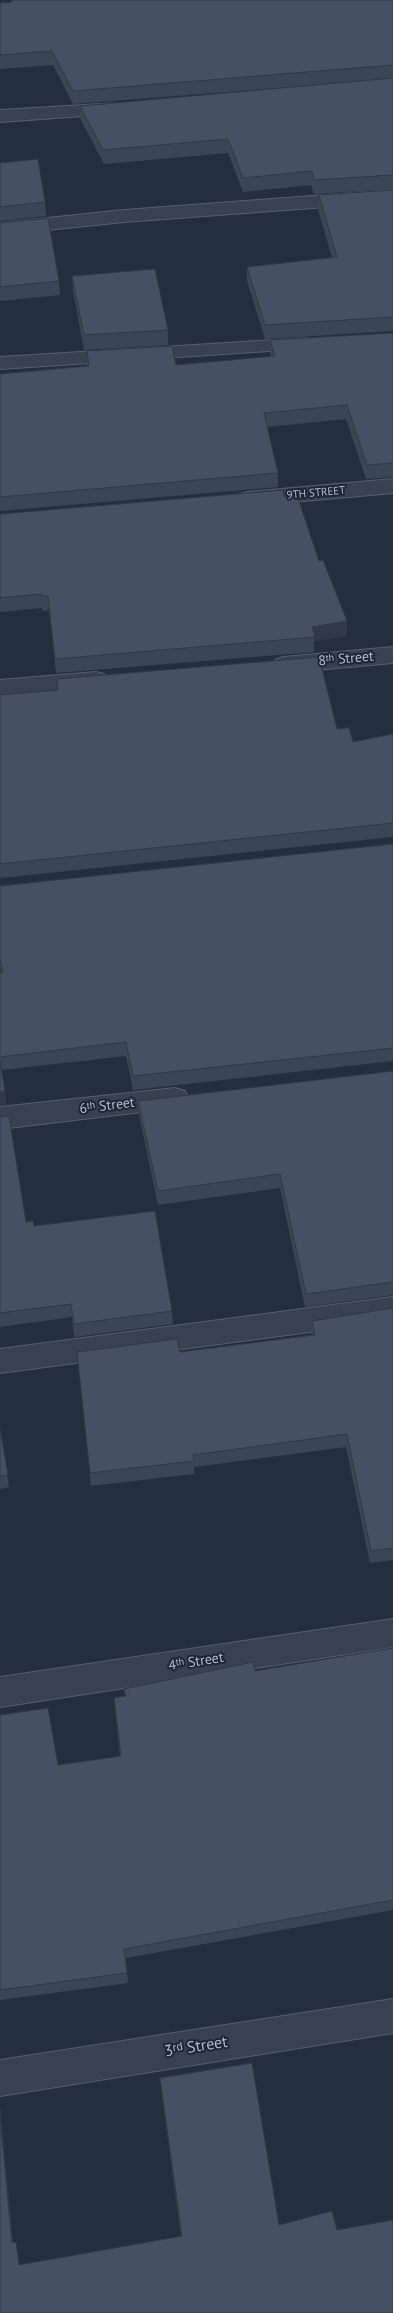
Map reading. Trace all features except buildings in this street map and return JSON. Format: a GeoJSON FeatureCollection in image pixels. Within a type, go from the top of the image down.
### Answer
{"type":"FeatureCollection","features":[{"type":"Feature","properties":{"kind":"street"},"geometry":{"type":"LineString","coordinates":[[0,116],[137,107]]}},
{"type":"Feature","properties":{"kind":"street"},"geometry":{"type":"LineString","coordinates":[[0,229],[124,216],[393,196]]}},
{"type":"Feature","properties":{"kind":"street"},"geometry":{"type":"LineString","coordinates":[[0,363],[324,343]]}},
{"type":"Feature","properties":{"kind":"street","name":"9TH STREET"},"geometry":{"type":"LineString","coordinates":[[224,501],[393,486]]}},
{"type":"Feature","properties":{"kind":"street","name":"8ᵗʰ Street"},"geometry":{"type":"LineString","coordinates":[[265,666],[393,655]]}},
{"type":"Feature","properties":{"kind":"street"},"geometry":{"type":"LineString","coordinates":[[0,688],[117,678]]}},
{"type":"Feature","properties":{"kind":"street","name":"6ᵗʰ Street"},"geometry":{"type":"LineString","coordinates":[[0,1118],[196,1096]]}},
{"type":"Feature","properties":{"kind":"street"},"geometry":{"type":"LineString","coordinates":[[0,1361],[393,1309]]}},
{"type":"Feature","properties":{"kind":"street","name":"4ᵗʰ Street"},"geometry":{"type":"LineString","coordinates":[[0,1692],[393,1634]]}},
{"type":"Feature","properties":{"kind":"street","name":"3ʳᵈ Street"},"geometry":{"type":"LineString","coordinates":[[0,2078],[393,2016]]}}]}
